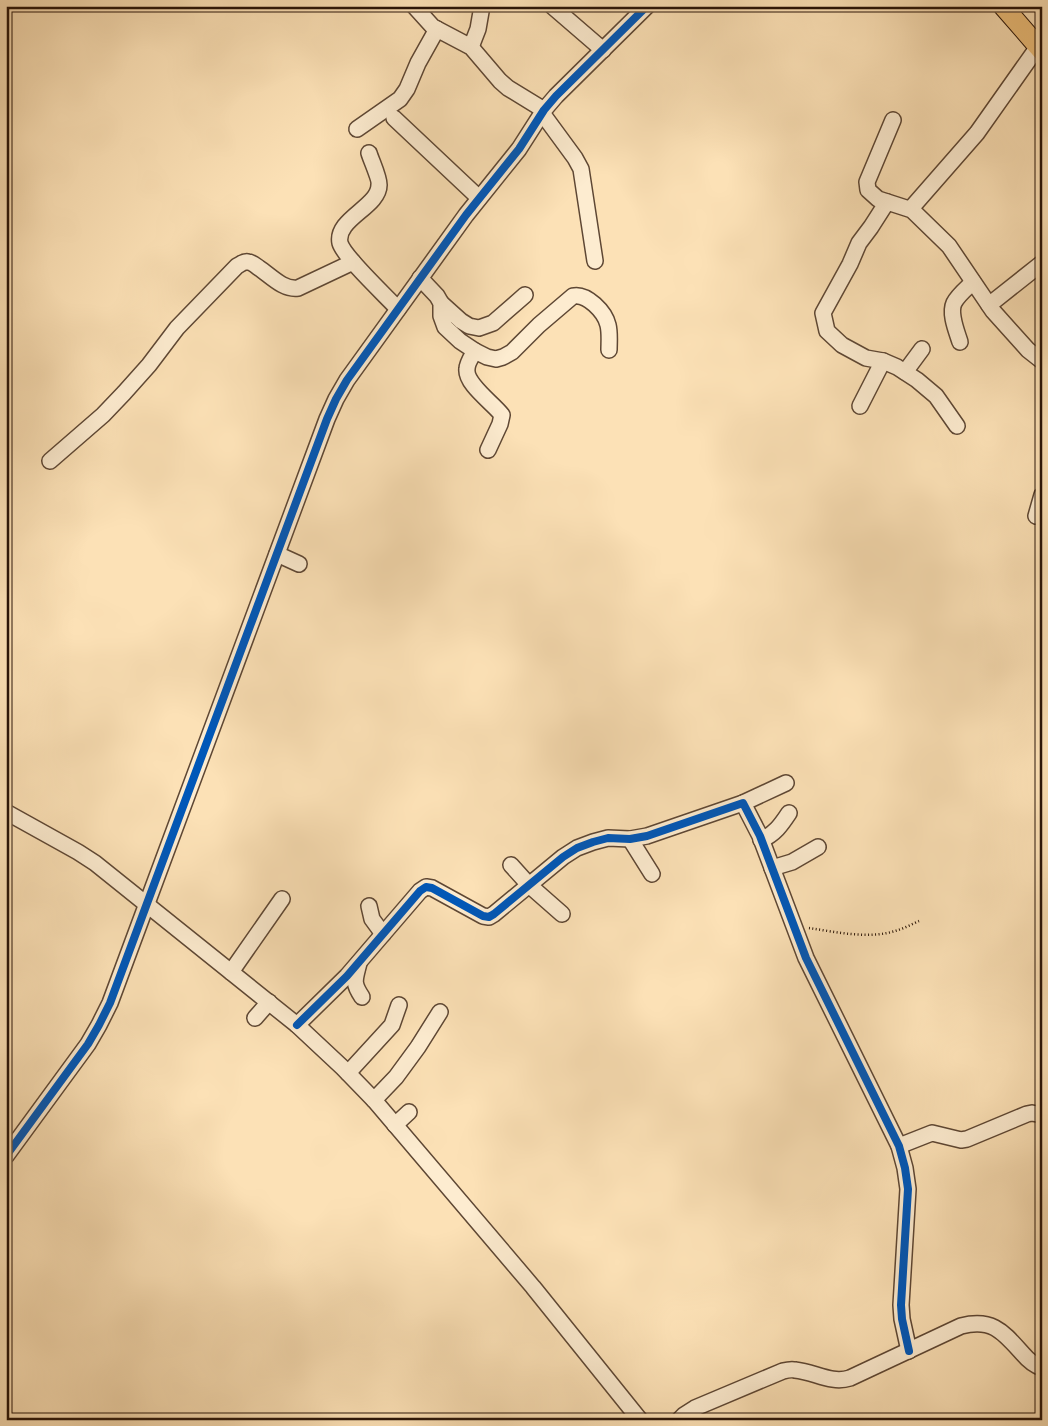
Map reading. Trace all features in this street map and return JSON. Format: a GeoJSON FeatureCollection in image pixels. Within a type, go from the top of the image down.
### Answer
{"type":"FeatureCollection","features":[{"type":"Feature","properties":{"kind":"main road"},"geometry":{"type":"LineString","coordinates":[[1003,6],[1040,46]]}},
{"type":"Feature","properties":{"kind":"street"},"geometry":{"type":"LineString","coordinates":[[414,6],[437,29],[465,42],[500,81],[543,112],[575,158],[580,169],[596,261]]}},
{"type":"Feature","properties":{"kind":"street"},"geometry":{"type":"LineString","coordinates":[[471,47],[478,29],[482,6]]}},
{"type":"Feature","properties":{"kind":"street"},"geometry":{"type":"LineString","coordinates":[[552,6],[603,50]]}},
{"type":"Feature","properties":{"kind":"street"},"geometry":{"type":"LineString","coordinates":[[6,1156],[88,1044],[110,1004],[336,399],[347,380],[420,278],[479,198],[519,149],[543,112],[556,96],[647,6]]}},
{"type":"Feature","properties":{"kind":"street"},"geometry":{"type":"LineString","coordinates":[[357,129],[400,99],[407,89],[418,63],[437,29]]}},
{"type":"Feature","properties":{"kind":"street"},"geometry":{"type":"LineString","coordinates":[[912,210],[976,133],[1040,46]]}},
{"type":"Feature","properties":{"kind":"street"},"geometry":{"type":"LineString","coordinates":[[394,118],[479,198]]}},
{"type":"Feature","properties":{"kind":"street"},"geometry":{"type":"LineString","coordinates":[[893,120],[867,182],[868,190],[878,199],[912,210],[948,246],[989,305],[1028,350],[1042,361]]}},
{"type":"Feature","properties":{"kind":"street"},"geometry":{"type":"LineString","coordinates":[[369,153],[380,184],[379,191],[370,203],[345,224],[340,232],[340,242],[343,250],[353,262],[398,309]]}},
{"type":"Feature","properties":{"kind":"street"},"geometry":{"type":"LineString","coordinates":[[887,202],[859,242],[850,264],[823,313],[827,331],[842,345],[866,358],[883,361],[917,380],[936,396],[957,426]]}},
{"type":"Feature","properties":{"kind":"street"},"geometry":{"type":"LineString","coordinates":[[50,461],[124,393],[149,365],[177,328],[243,262],[255,264],[292,289],[298,288],[353,262]]}},
{"type":"Feature","properties":{"kind":"street"},"geometry":{"type":"LineString","coordinates":[[989,305],[1042,263]]}},
{"type":"Feature","properties":{"kind":"street"},"geometry":{"type":"LineString","coordinates":[[420,278],[441,303],[461,321],[469,326],[479,328],[493,323],[525,295]]}},
{"type":"Feature","properties":{"kind":"street"},"geometry":{"type":"LineString","coordinates":[[960,342],[954,324],[954,302],[973,282]]}},
{"type":"Feature","properties":{"kind":"street"},"geometry":{"type":"LineString","coordinates":[[441,303],[441,316],[445,327],[460,341],[487,357],[496,359],[512,352],[572,296],[578,295],[584,297],[602,313],[608,324],[609,350]]}},
{"type":"Feature","properties":{"kind":"street"},"geometry":{"type":"LineString","coordinates":[[905,372],[922,349]]}},
{"type":"Feature","properties":{"kind":"street"},"geometry":{"type":"LineString","coordinates":[[475,350],[467,367],[469,380],[502,415],[488,450]]}},
{"type":"Feature","properties":{"kind":"street"},"geometry":{"type":"LineString","coordinates":[[860,406],[883,361]]}},
{"type":"Feature","properties":{"kind":"street"},"geometry":{"type":"LineString","coordinates":[[1036,516],[1042,495]]}},
{"type":"Feature","properties":{"kind":"street"},"geometry":{"type":"LineString","coordinates":[[277,554],[299,564]]}},
{"type":"Feature","properties":{"kind":"street"},"geometry":{"type":"LineString","coordinates":[[297,1025],[360,962],[420,891],[426,887],[432,888],[483,916],[489,917],[577,848],[608,838],[630,839],[647,836],[743,803],[786,783]]}},
{"type":"Feature","properties":{"kind":"street"},"geometry":{"type":"LineString","coordinates":[[743,803],[761,840],[806,958],[899,1146],[908,1189],[901,1305],[909,1351]]}},
{"type":"Feature","properties":{"kind":"street"},"geometry":{"type":"LineString","coordinates":[[6,812],[78,852],[297,1025],[374,1100],[533,1287],[640,1420]]}},
{"type":"Feature","properties":{"kind":"street"},"geometry":{"type":"LineString","coordinates":[[761,840],[777,830],[789,813]]}},
{"type":"Feature","properties":{"kind":"street"},"geometry":{"type":"LineString","coordinates":[[630,839],[652,874]]}},
{"type":"Feature","properties":{"kind":"street"},"geometry":{"type":"LineString","coordinates":[[772,868],[792,862],[818,847]]}},
{"type":"Feature","properties":{"kind":"street"},"geometry":{"type":"LineString","coordinates":[[511,866],[562,914]]}},
{"type":"Feature","properties":{"kind":"street"},"geometry":{"type":"LineString","coordinates":[[231,972],[282,899]]}},
{"type":"Feature","properties":{"kind":"street"},"geometry":{"type":"LineString","coordinates":[[369,906],[372,920],[383,934]]}},
{"type":"Feature","properties":{"kind":"street"},"geometry":{"type":"LineString","coordinates":[[360,962],[355,981],[362,998]]}},
{"type":"Feature","properties":{"kind":"street"},"geometry":{"type":"LineString","coordinates":[[255,1018],[269,1002]]}},
{"type":"Feature","properties":{"kind":"street"},"geometry":{"type":"LineString","coordinates":[[348,1074],[392,1025],[399,1005]]}},
{"type":"Feature","properties":{"kind":"street"},"geometry":{"type":"LineString","coordinates":[[374,1100],[396,1077],[440,1012]]}},
{"type":"Feature","properties":{"kind":"street"},"geometry":{"type":"LineString","coordinates":[[395,1125],[409,1112]]}},
{"type":"Feature","properties":{"kind":"street"},"geometry":{"type":"LineString","coordinates":[[899,1146],[932,1133],[961,1140],[968,1139],[1027,1114],[1042,1115]]}},
{"type":"Feature","properties":{"kind":"street"},"geometry":{"type":"LineString","coordinates":[[679,1420],[695,1408],[783,1371],[794,1369],[832,1379],[842,1380],[850,1378],[961,1326],[974,1323],[986,1324],[997,1329],[1029,1361],[1042,1368]]}},
{"type":"Feature","properties":{"kind":"path"},"geometry":{"type":"LineString","coordinates":[[793,925],[845,934],[877,934],[896,931],[919,921]]}},
{"type":"Feature","properties":{"kind":"cycle path"},"geometry":{"type":"LineString","coordinates":[[6,1156],[88,1044],[110,1003],[336,399],[347,380],[466,215],[519,149],[544,110],[647,6]]}},
{"type":"Feature","properties":{"kind":"cycle path"},"geometry":{"type":"LineString","coordinates":[[297,1025],[347,976],[420,891],[426,887],[432,888],[483,916],[489,917],[563,857],[577,848],[608,838],[630,839],[647,836],[743,803],[760,836],[806,958],[899,1146],[908,1189],[901,1305],[909,1351]]}}]}
